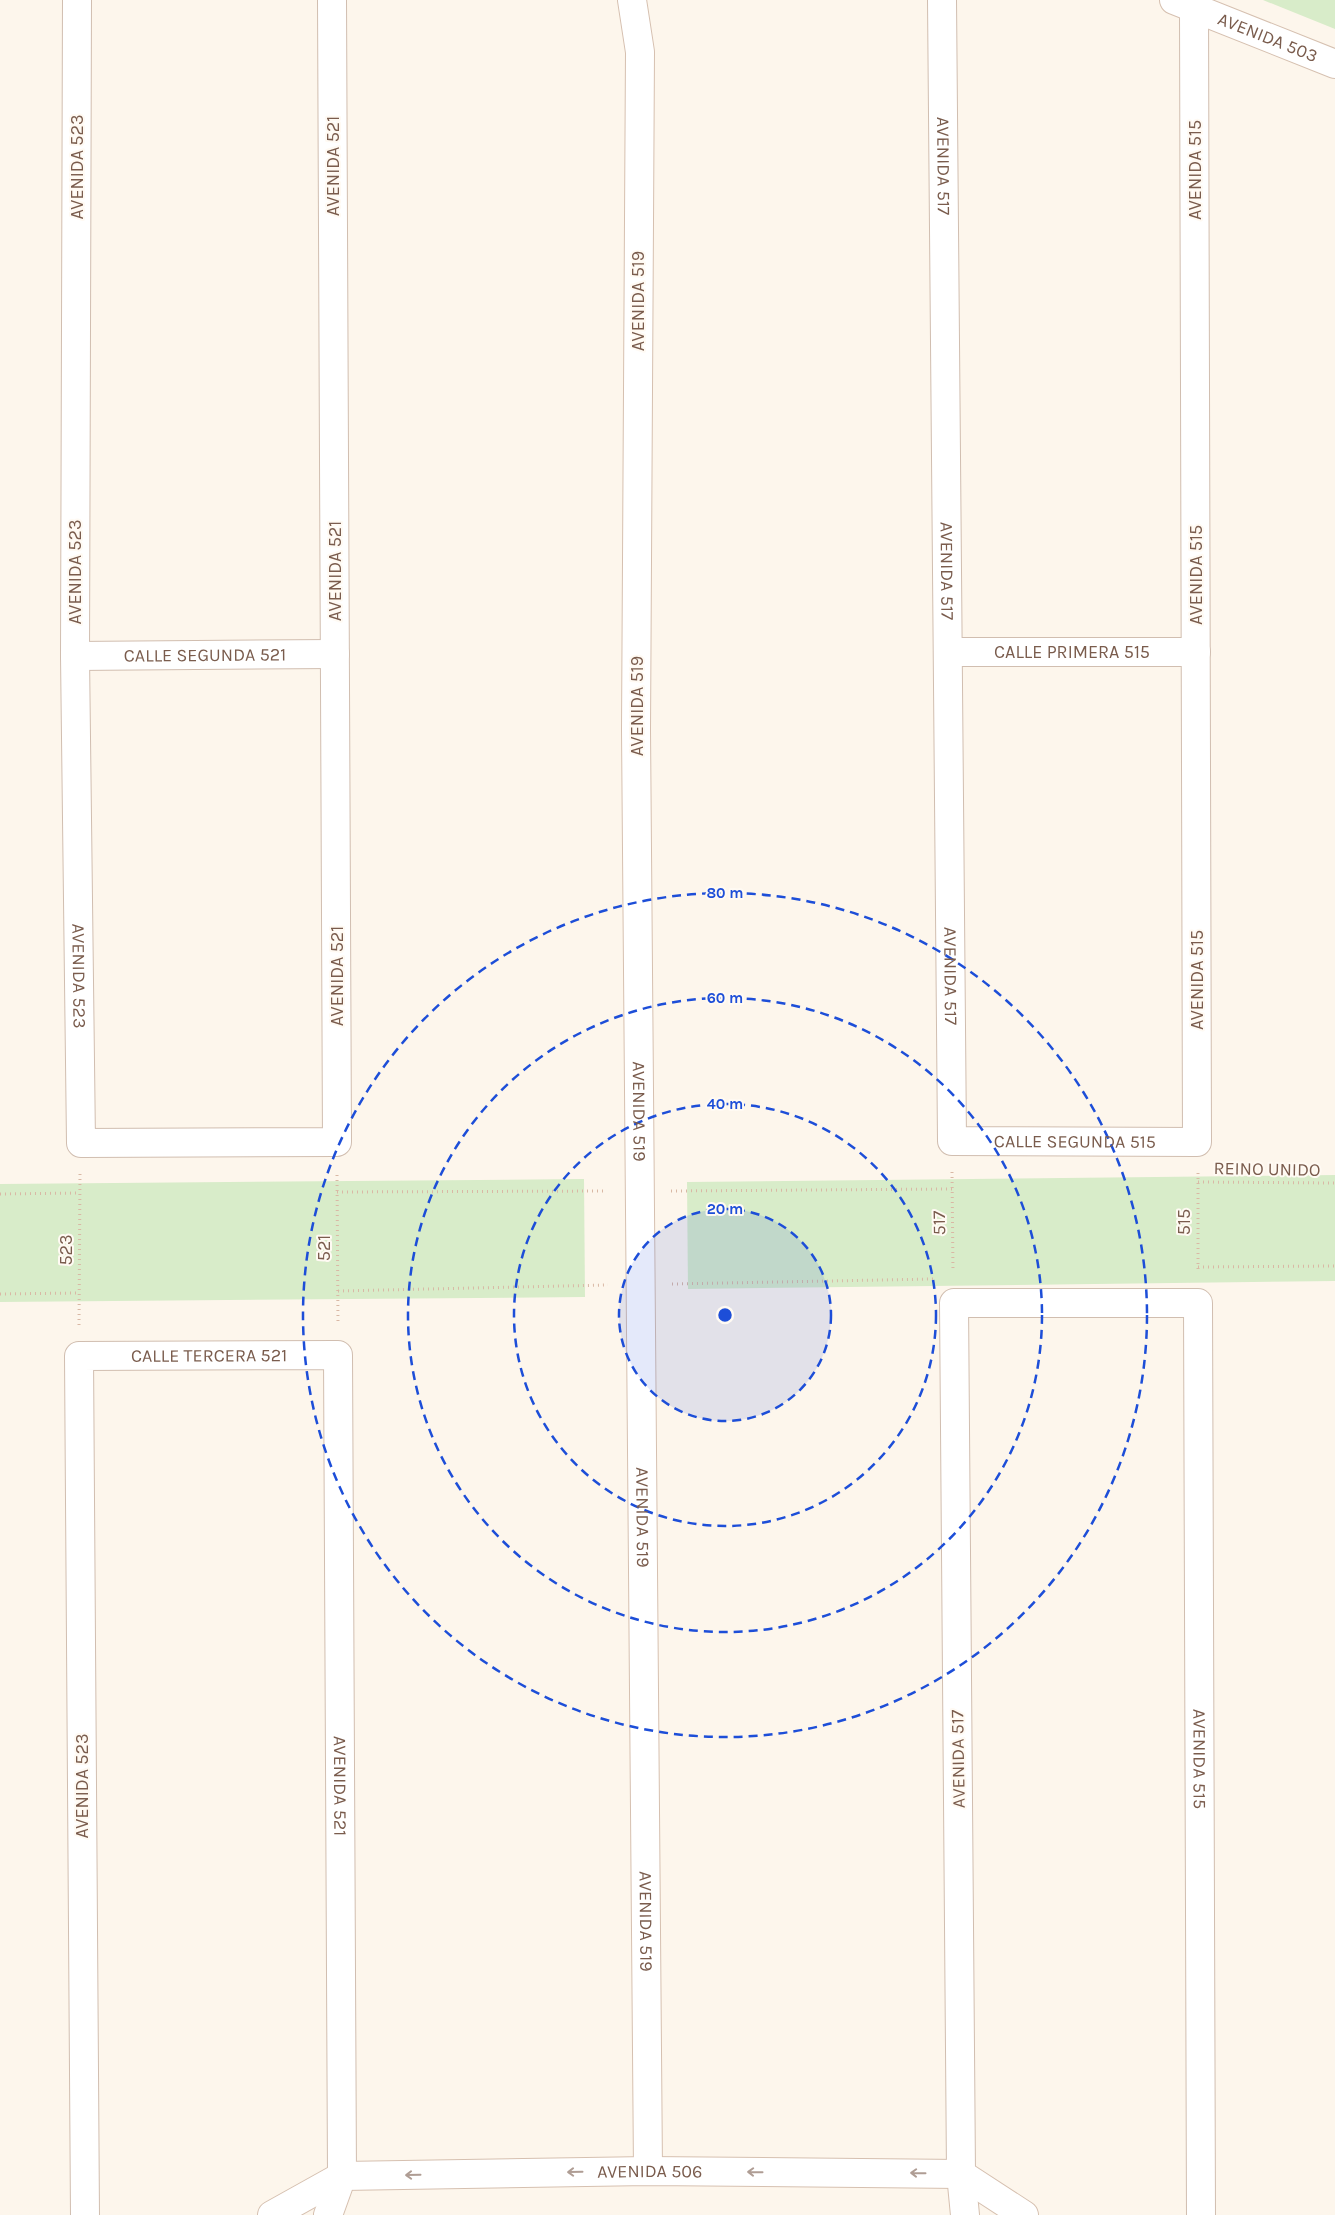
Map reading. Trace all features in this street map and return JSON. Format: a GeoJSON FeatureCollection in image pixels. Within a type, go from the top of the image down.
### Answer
{"type":"FeatureCollection","features":[{"type":"Feature","properties":{"kind":"street","name":"AVENIDA 523"},"geometry":{"type":"LineString","coordinates":[[77,0],[75,656],[81,1143]]}},
{"type":"Feature","properties":{"kind":"street","name":"AVENIDA 521"},"geometry":{"type":"LineString","coordinates":[[332,0],[337,1142]]}},
{"type":"Feature","properties":{"kind":"street","name":"AVENIDA 519"},"geometry":{"type":"LineString","coordinates":[[632,0],[640,52],[636,739],[648,2171]]}},
{"type":"Feature","properties":{"kind":"street","name":"AVENIDA 519"},"geometry":{"type":"LineString","coordinates":[[640,52],[653,0]]}},
{"type":"Feature","properties":{"kind":"street","name":"AVENIDA 517"},"geometry":{"type":"LineString","coordinates":[[942,0],[952,1141]]}},
{"type":"Feature","properties":{"kind":"street","name":"AVENIDA 503"},"geometry":{"type":"LineString","coordinates":[[1184,4],[1335,64]]}},
{"type":"Feature","properties":{"kind":"street","name":"AVENIDA 515"},"geometry":{"type":"LineString","coordinates":[[1184,4],[1196,652],[1197,1142]]}},
{"type":"Feature","properties":{"kind":"street","name":"CALLE PRIMERA 515"},"geometry":{"type":"LineString","coordinates":[[948,652],[1196,652]]}},
{"type":"Feature","properties":{"kind":"street","name":"CALLE SEGUNDA 521"},"geometry":{"type":"LineString","coordinates":[[75,656],[335,654]]}},
{"type":"Feature","properties":{"kind":"street","name":"CALLE SEGUNDA 515"},"geometry":{"type":"LineString","coordinates":[[952,1141],[1197,1142]]}},
{"type":"Feature","properties":{"kind":"street"},"geometry":{"type":"LineString","coordinates":[[81,1143],[337,1142]]}},
{"type":"Feature","properties":{"kind":"street","name":"AVENIDA 515"},"geometry":{"type":"LineString","coordinates":[[1198,1303],[1201,2215]]}},
{"type":"Feature","properties":{"kind":"street"},"geometry":{"type":"LineString","coordinates":[[954,1304],[1198,1303]]}},
{"type":"Feature","properties":{"kind":"street","name":"AVENIDA 517"},"geometry":{"type":"LineString","coordinates":[[954,1304],[961,2174],[965,2215]]}},
{"type":"Feature","properties":{"kind":"street","name":"AVENIDA 521"},"geometry":{"type":"LineString","coordinates":[[328,2215],[342,2176],[338,1355]]}},
{"type":"Feature","properties":{"kind":"street","name":"CALLE TERCERA 521"},"geometry":{"type":"LineString","coordinates":[[79,1356],[338,1355]]}},
{"type":"Feature","properties":{"kind":"street","name":"AVENIDA 523"},"geometry":{"type":"LineString","coordinates":[[79,1356],[84,2215]]}},
{"type":"Feature","properties":{"kind":"street","name":"AVENIDA 506"},"geometry":{"type":"LineString","coordinates":[[272,2215],[342,2176],[648,2171],[961,2174]]}},
{"type":"Feature","properties":{"kind":"street"},"geometry":{"type":"LineString","coordinates":[[961,2174],[1024,2215]]}},
{"type":"Feature","properties":{"kind":"path","name":"517"},"geometry":{"type":"LineString","coordinates":[[952,1141],[954,1304]]}},
{"type":"Feature","properties":{"kind":"path","name":"521"},"geometry":{"type":"LineString","coordinates":[[337,1142],[338,1355]]}},
{"type":"Feature","properties":{"kind":"path","name":"515"},"geometry":{"type":"LineString","coordinates":[[1197,1142],[1198,1303]]}},
{"type":"Feature","properties":{"kind":"path","name":"523"},"geometry":{"type":"LineString","coordinates":[[79,1356],[81,1143]]}},
{"type":"Feature","properties":{"kind":"path","name":"REINO UNIDO"},"geometry":{"type":"LineString","coordinates":[[1198,1182],[1335,1183]]}},
{"type":"Feature","properties":{"kind":"path"},"geometry":{"type":"LineString","coordinates":[[0,1194],[80,1193]]}},
{"type":"Feature","properties":{"kind":"path"},"geometry":{"type":"LineString","coordinates":[[1198,1267],[1335,1266]]}},
{"type":"Feature","properties":{"kind":"path"},"geometry":{"type":"LineString","coordinates":[[0,1294],[79,1293]]}},
{"type":"Feature","properties":{"kind":"green space"},"geometry":{"type":"Polygon","coordinates":[[[1263,0],[1335,0],[1335,29],[1263,0]]]}},
{"type":"Feature","properties":{"kind":"green space"},"geometry":{"type":"Polygon","coordinates":[[[1335,1175],[1335,1281],[688,1289],[687,1182],[1335,1175]]]}},
{"type":"Feature","properties":{"kind":"green space"},"geometry":{"type":"Polygon","coordinates":[[[584,1179],[585,1297],[0,1302],[0,1184],[584,1179]]]}}]}
